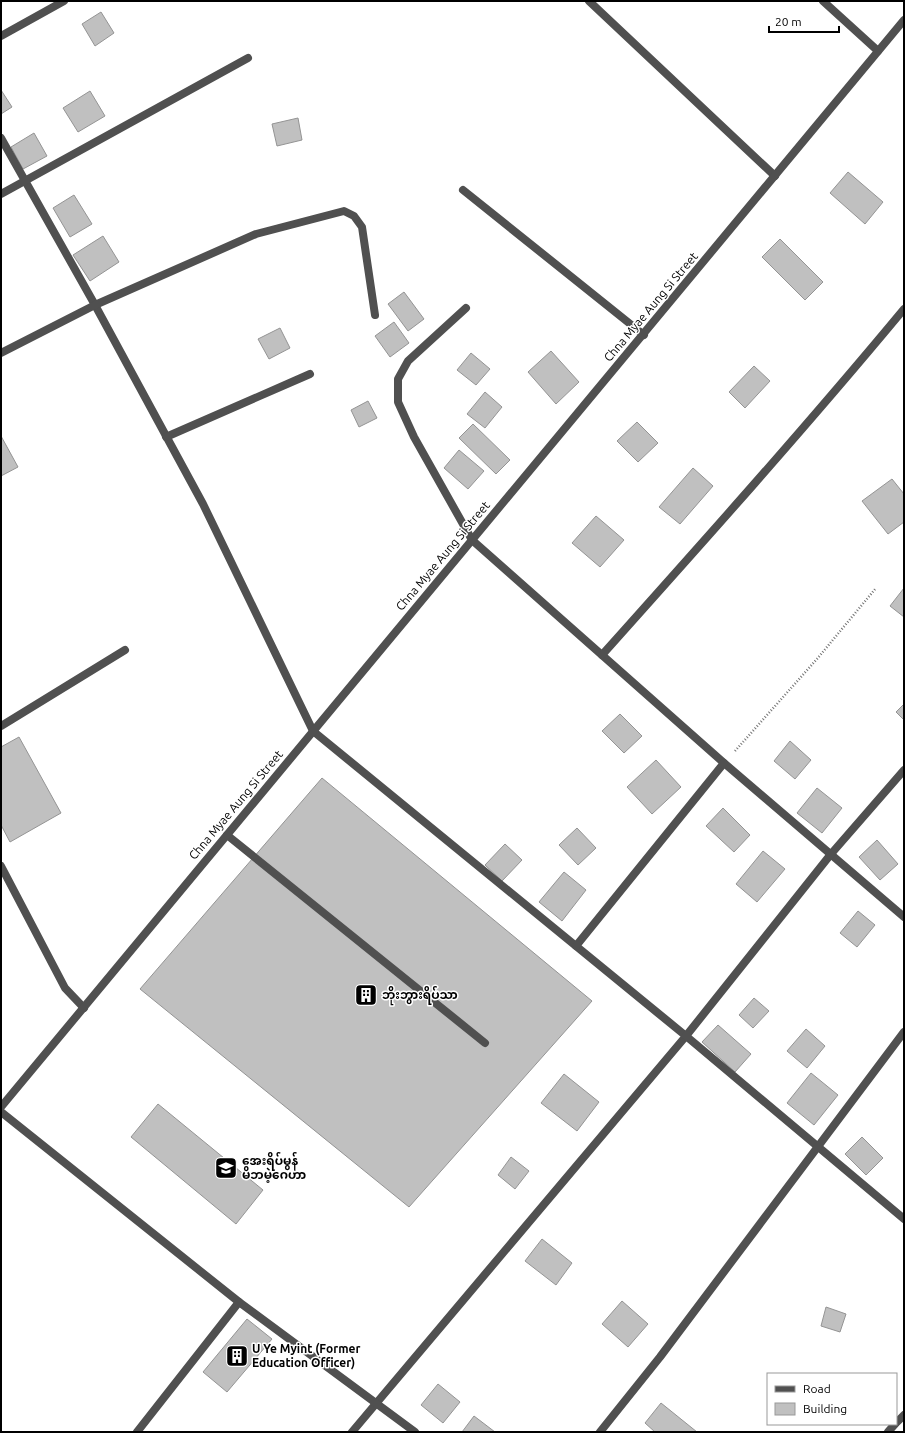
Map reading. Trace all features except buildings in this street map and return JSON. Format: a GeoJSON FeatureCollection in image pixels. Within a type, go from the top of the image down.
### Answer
{"type":"FeatureCollection","features":[{"type":"Feature","properties":{"kind":"street"},"geometry":{"type":"LineString","coordinates":[[1,36],[64,1]]}},
{"type":"Feature","properties":{"kind":"street"},"geometry":{"type":"LineString","coordinates":[[589,1],[775,176]]}},
{"type":"Feature","properties":{"kind":"street"},"geometry":{"type":"LineString","coordinates":[[823,1],[878,51]]}},
{"type":"Feature","properties":{"kind":"street","name":"Chna Myae Aung Si Street"},"geometry":{"type":"LineString","coordinates":[[1,1107],[904,20]]}},
{"type":"Feature","properties":{"kind":"street"},"geometry":{"type":"LineString","coordinates":[[1,194],[248,58]]}},
{"type":"Feature","properties":{"kind":"street"},"geometry":{"type":"LineString","coordinates":[[1,138],[95,305],[203,504],[313,731],[686,1036],[904,1219]]}},
{"type":"Feature","properties":{"kind":"street"},"geometry":{"type":"LineString","coordinates":[[463,190],[644,334]]}},
{"type":"Feature","properties":{"kind":"street"},"geometry":{"type":"LineString","coordinates":[[1,353],[95,305],[256,234],[344,211],[354,216],[362,228],[375,315]]}},
{"type":"Feature","properties":{"kind":"street"},"geometry":{"type":"LineString","coordinates":[[466,308],[408,361],[398,379],[398,402],[414,437],[472,540],[724,763],[904,917]]}},
{"type":"Feature","properties":{"kind":"street"},"geometry":{"type":"LineString","coordinates":[[602,655],[764,474],[904,309]]}},
{"type":"Feature","properties":{"kind":"street"},"geometry":{"type":"LineString","coordinates":[[166,436],[310,374]]}},
{"type":"Feature","properties":{"kind":"street"},"geometry":{"type":"LineString","coordinates":[[1,726],[125,650]]}},
{"type":"Feature","properties":{"kind":"street"},"geometry":{"type":"LineString","coordinates":[[576,946],[724,763]]}},
{"type":"Feature","properties":{"kind":"street"},"geometry":{"type":"LineString","coordinates":[[352,1432],[686,1036],[831,854],[904,770]]}},
{"type":"Feature","properties":{"kind":"street"},"geometry":{"type":"LineString","coordinates":[[227,834],[484,1043]]}},
{"type":"Feature","properties":{"kind":"street"},"geometry":{"type":"LineString","coordinates":[[1,866],[65,988],[84,1008]]}},
{"type":"Feature","properties":{"kind":"street"},"geometry":{"type":"LineString","coordinates":[[600,1432],[660,1357],[904,1032]]}},
{"type":"Feature","properties":{"kind":"street"},"geometry":{"type":"LineString","coordinates":[[1,1112],[239,1302],[415,1432]]}},
{"type":"Feature","properties":{"kind":"street"},"geometry":{"type":"LineString","coordinates":[[137,1432],[239,1302]]}},
{"type":"Feature","properties":{"kind":"street"},"geometry":{"type":"LineString","coordinates":[[897,1423],[904,1415]]}},
{"type":"Feature","properties":{"kind":"path"},"geometry":{"type":"LineString","coordinates":[[724,763],[817,659],[876,588]]}},
{"type":"Feature","properties":{"kind":"place","name":"ဘိုးဘွားရိပ်သာ"},"geometry":{"type":"Point","coordinates":[366,995]}},
{"type":"Feature","properties":{"kind":"place","name":"အေးရိပ်မွန် မိဘမဲ့ဂေဟာ"},"geometry":{"type":"Point","coordinates":[226,1168]}},
{"type":"Feature","properties":{"kind":"place","name":"U Ye Myint (Former Education Officer)"},"geometry":{"type":"Point","coordinates":[237,1356]}}]}
